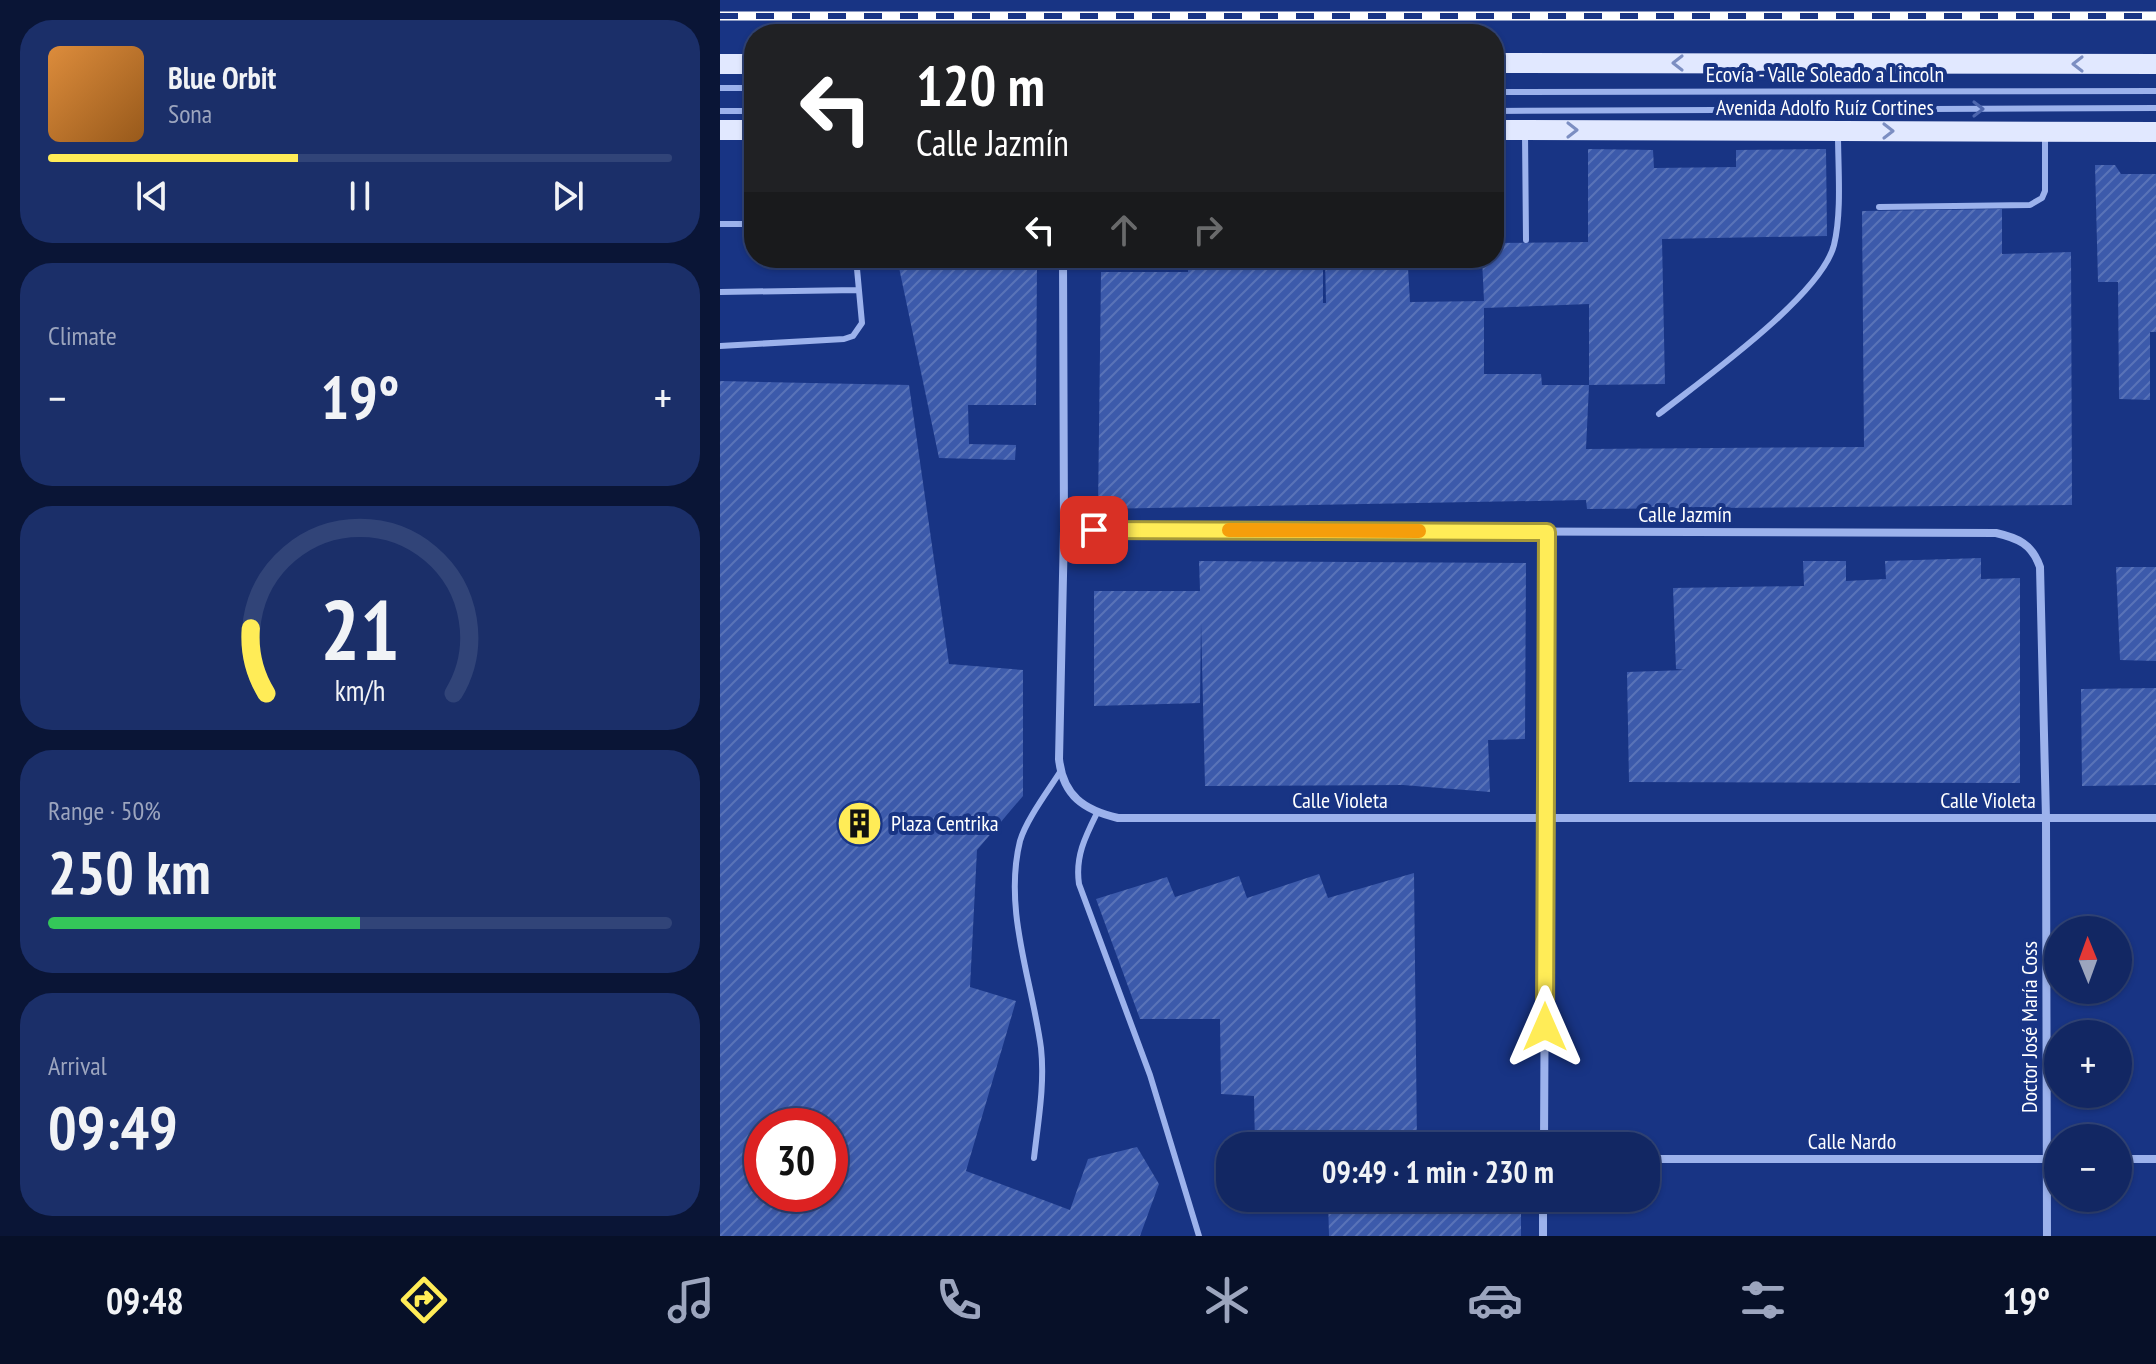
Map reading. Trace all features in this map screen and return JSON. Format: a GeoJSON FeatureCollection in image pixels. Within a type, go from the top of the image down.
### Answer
{"type":"FeatureCollection","features":[{"type":"Feature","properties":{"kind":"main road","name":"Avenida Adolfo Ruíz Cortines"},"geometry":{"type":"LineString","coordinates":[[1504,63],[2156,64]]}},
{"type":"Feature","properties":{"kind":"main road"},"geometry":{"type":"LineString","coordinates":[[720,64],[744,64]]}},
{"type":"Feature","properties":{"kind":"main road"},"geometry":{"type":"LineString","coordinates":[[720,130],[744,130]]}},
{"type":"Feature","properties":{"kind":"main road","name":"Avenida Adolfo Ruíz Cortines"},"geometry":{"type":"LineString","coordinates":[[1504,130],[2156,132]]}},
{"type":"Feature","properties":{"kind":"street"},"geometry":{"type":"LineString","coordinates":[[1063,268],[1064,530],[1060,772],[1067,789],[1078,803],[1097,813]]}},
{"type":"Feature","properties":{"kind":"street","name":"Calle Jazmín"},"geometry":{"type":"LineString","coordinates":[[1064,530],[1996,533],[2023,542],[2036,555],[2040,567],[2046,818]]}},
{"type":"Feature","properties":{"kind":"street"},"geometry":{"type":"LineString","coordinates":[[1544,1132],[1547,532]]}},
{"type":"Feature","properties":{"kind":"street","name":"Calle Violeta"},"geometry":{"type":"LineString","coordinates":[[1097,813],[1118,818],[2156,818]]}},
{"type":"Feature","properties":{"kind":"street","name":"Doctor José María Coss"},"geometry":{"type":"LineString","coordinates":[[2046,818],[2048,1124]]}},
{"type":"Feature","properties":{"kind":"street","name":"Calle Nardo"},"geometry":{"type":"LineString","coordinates":[[1660,1159],[2044,1159]]}},
{"type":"Feature","properties":{"kind":"street"},"geometry":{"type":"LineString","coordinates":[[2132,1159],[2156,1159]]}},
{"type":"Feature","properties":{"kind":"street"},"geometry":{"type":"LineString","coordinates":[[1543,1212],[1543,1236]]}},
{"type":"Feature","properties":{"kind":"street","name":"Doctor José María Coss"},"geometry":{"type":"LineString","coordinates":[[2047,1212],[2047,1236]]}},
{"type":"Feature","properties":{"kind":"lane"},"geometry":{"type":"LineString","coordinates":[[720,88],[744,88]]}},
{"type":"Feature","properties":{"kind":"lane","name":"Ecovía - Valle Soleado a Lincoln"},"geometry":{"type":"LineString","coordinates":[[1504,92],[2156,91]]}},
{"type":"Feature","properties":{"kind":"lane"},"geometry":{"type":"LineString","coordinates":[[1504,111],[2156,108]]}},
{"type":"Feature","properties":{"kind":"lane"},"geometry":{"type":"LineString","coordinates":[[720,111],[744,111]]}},
{"type":"Feature","properties":{"kind":"lane"},"geometry":{"type":"LineString","coordinates":[[1525,130],[1526,240]]}},
{"type":"Feature","properties":{"kind":"lane"},"geometry":{"type":"LineString","coordinates":[[1659,414],[1750,343],[1818,276],[1834,245],[1838,131]]}},
{"type":"Feature","properties":{"kind":"lane"},"geometry":{"type":"LineString","coordinates":[[1879,207],[2037,203],[2045,191],[2045,131]]}},
{"type":"Feature","properties":{"kind":"lane"},"geometry":{"type":"LineString","coordinates":[[720,224],[744,224]]}},
{"type":"Feature","properties":{"kind":"lane"},"geometry":{"type":"LineString","coordinates":[[720,346],[853,336],[862,323],[857,268]]}},
{"type":"Feature","properties":{"kind":"lane"},"geometry":{"type":"LineString","coordinates":[[720,292],[858,290]]}},
{"type":"Feature","properties":{"kind":"lane"},"geometry":{"type":"LineString","coordinates":[[1034,1158],[1041,1092],[1041,1050],[1018,926],[1015,884],[1021,837],[1060,772]]}},
{"type":"Feature","properties":{"kind":"lane"},"geometry":{"type":"LineString","coordinates":[[1097,813],[1079,854],[1079,884],[1150,1075],[1199,1236]]}},
{"type":"Feature","properties":{"kind":"building"},"geometry":{"type":"Polygon","coordinates":[[[1588,149],[1653,150],[1654,168],[1736,167],[1736,150],[1826,149],[1827,236],[1662,239],[1665,384],[1589,385],[1586,449],[1864,447],[1862,211],[2002,209],[2002,254],[2071,252],[2072,505],[1587,509],[1586,500],[1098,509],[1101,272],[1188,272],[1188,268],[1323,268],[1323,303],[1326,303],[1325,268],[1408,268],[1410,302],[1484,301],[1482,268],[1504,268],[1504,243],[1588,242],[1588,149]],[[1589,304],[1484,308],[1484,374],[1541,374],[1542,385],[1589,385],[1589,304]]]}},
{"type":"Feature","properties":{"kind":"building"},"geometry":{"type":"Polygon","coordinates":[[[2095,165],[2115,165],[2121,174],[2156,174],[2156,332],[2150,332],[2150,400],[2119,399],[2118,282],[2098,282],[2095,165]]]}},
{"type":"Feature","properties":{"kind":"building"},"geometry":{"type":"Polygon","coordinates":[[[899,268],[1037,268],[1036,405],[968,405],[969,444],[1016,445],[1015,460],[939,458],[899,268]]]}},
{"type":"Feature","properties":{"kind":"building","name":"Plaza Centrika"},"geometry":{"type":"Polygon","coordinates":[[[720,381],[909,385],[949,664],[1023,670],[1023,796],[977,850],[970,987],[1016,1001],[966,1171],[1070,1210],[1088,1159],[1137,1147],[1159,1184],[1140,1236],[720,1236],[720,381]]]}},
{"type":"Feature","properties":{"kind":"building"},"geometry":{"type":"Polygon","coordinates":[[[1981,558],[1981,579],[2020,578],[2020,783],[1629,782],[1627,672],[1686,670],[1676,669],[1673,588],[1804,586],[1803,561],[1846,561],[1846,581],[1886,579],[1885,561],[1981,558]]]}},
{"type":"Feature","properties":{"kind":"building"},"geometry":{"type":"Polygon","coordinates":[[[1199,561],[1526,563],[1525,739],[1488,740],[1490,792],[1403,785],[1205,786],[1201,621],[1200,703],[1094,706],[1094,591],[1200,591],[1199,561]]]}},
{"type":"Feature","properties":{"kind":"building"},"geometry":{"type":"Polygon","coordinates":[[[2116,567],[2156,567],[2156,661],[2120,660],[2116,567]]]}},
{"type":"Feature","properties":{"kind":"building"},"geometry":{"type":"Polygon","coordinates":[[[2156,688],[2156,785],[2082,786],[2081,689],[2156,688]]]}},
{"type":"Feature","properties":{"kind":"building"},"geometry":{"type":"Polygon","coordinates":[[[1414,873],[1417,1132],[1255,1132],[1254,1096],[1221,1094],[1220,1019],[1140,1019],[1096,899],[1167,877],[1175,897],[1239,876],[1247,898],[1319,874],[1328,898],[1414,873]]]}},
{"type":"Feature","properties":{"kind":"building"},"geometry":{"type":"Polygon","coordinates":[[[1328,1212],[1521,1212],[1521,1236],[1329,1236],[1328,1212]]]}},
{"type":"Feature","properties":{"kind":"railway"},"geometry":{"type":"LineString","coordinates":[[720,16],[2156,16]]}},
{"type":"Feature","properties":{"kind":"slow traffic"},"geometry":{"type":"LineString","coordinates":[[1229,530],[1419,531]]}},
{"type":"Feature","properties":{"kind":"place","name":"Plaza Centrika"},"geometry":{"type":"Point","coordinates":[860,823]}},
{"type":"Feature","properties":{"kind":"route"},"geometry":{"type":"LineString","coordinates":[[1094,530],[1547,532],[1545,1027]]}}]}
